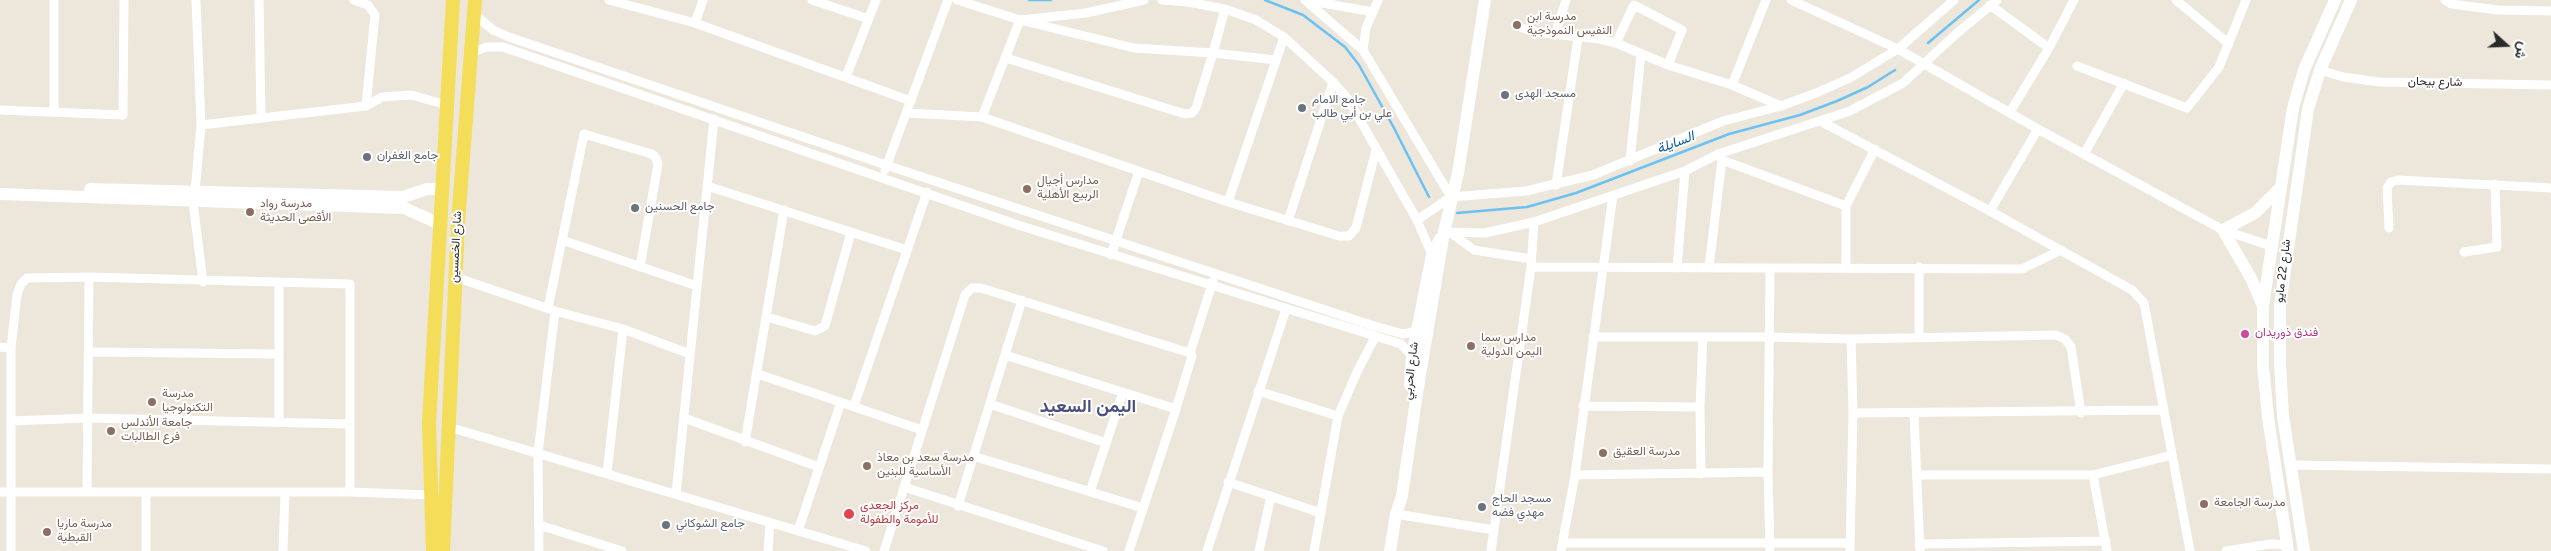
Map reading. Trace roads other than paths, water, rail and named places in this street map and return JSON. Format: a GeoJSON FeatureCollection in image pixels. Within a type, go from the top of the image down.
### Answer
{"type":"FeatureCollection","features":[{"type":"Feature","properties":{"kind":"main road","name":"شارع الخمسين"},"geometry":{"type":"LineString","coordinates":[[433,551],[429,423],[453,0]]}},
{"type":"Feature","properties":{"kind":"main road","name":"شارع الخمسين"},"geometry":{"type":"LineString","coordinates":[[443,551],[458,224],[474,7]]}},
{"type":"Feature","properties":{"kind":"main road"},"geometry":{"type":"LineString","coordinates":[[440,224],[458,224]]}},
{"type":"Feature","properties":{"kind":"main road","name":"شارع الخمسين"},"geometry":{"type":"LineString","coordinates":[[424,551],[424,528],[430,495]]}},
{"type":"Feature","properties":{"kind":"main road","name":"شارع الخمسين"},"geometry":{"type":"LineString","coordinates":[[445,495],[451,528],[452,551]]}},
{"type":"Feature","properties":{"kind":"street"},"geometry":{"type":"LineString","coordinates":[[54,0],[54,112]]}},
{"type":"Feature","properties":{"kind":"street"},"geometry":{"type":"LineString","coordinates":[[0,110],[123,115],[124,0]]}},
{"type":"Feature","properties":{"kind":"street"},"geometry":{"type":"LineString","coordinates":[[196,0],[201,126],[194,197],[203,282]]}},
{"type":"Feature","properties":{"kind":"street"},"geometry":{"type":"LineString","coordinates":[[259,0],[261,118]]}},
{"type":"Feature","properties":{"kind":"street"},"geometry":{"type":"LineString","coordinates":[[354,0],[368,6],[375,15],[366,106]]}},
{"type":"Feature","properties":{"kind":"street"},"geometry":{"type":"LineString","coordinates":[[609,0],[695,23],[911,102]]}},
{"type":"Feature","properties":{"kind":"street"},"geometry":{"type":"LineString","coordinates":[[695,23],[704,0]]}},
{"type":"Feature","properties":{"kind":"street"},"geometry":{"type":"LineString","coordinates":[[812,0],[869,19]]}},
{"type":"Feature","properties":{"kind":"street"},"geometry":{"type":"LineString","coordinates":[[846,77],[876,0]]}},
{"type":"Feature","properties":{"kind":"street"},"geometry":{"type":"LineString","coordinates":[[882,178],[948,0]]}},
{"type":"Feature","properties":{"kind":"street"},"geometry":{"type":"LineString","coordinates":[[958,0],[1020,20],[1134,48],[1214,53],[1276,60]]}},
{"type":"Feature","properties":{"kind":"street"},"geometry":{"type":"LineString","coordinates":[[1020,20],[1086,13],[1144,0]]}},
{"type":"Feature","properties":{"kind":"street"},"geometry":{"type":"LineString","coordinates":[[1162,0],[1188,2],[1225,9],[1256,20],[1284,37],[1333,82],[1348,100],[1417,220],[1432,255]]}},
{"type":"Feature","properties":{"kind":"street"},"geometry":{"type":"LineString","coordinates":[[1306,0],[1373,12]]}},
{"type":"Feature","properties":{"kind":"street"},"geometry":{"type":"LineString","coordinates":[[1306,0],[1363,50],[1450,197]]}},
{"type":"Feature","properties":{"kind":"street"},"geometry":{"type":"LineString","coordinates":[[1363,50],[1366,28],[1378,0]]}},
{"type":"Feature","properties":{"kind":"street","name":"شارع الحربي"},"geometry":{"type":"LineString","coordinates":[[1390,551],[1396,514],[1402,496],[1448,232],[1452,172],[1478,0]]}},
{"type":"Feature","properties":{"kind":"street","name":"شارع الحربي"},"geometry":{"type":"LineString","coordinates":[[1450,197],[1458,173],[1485,0]]}},
{"type":"Feature","properties":{"kind":"street"},"geometry":{"type":"LineString","coordinates":[[1555,35],[1566,0]]}},
{"type":"Feature","properties":{"kind":"street"},"geometry":{"type":"LineString","coordinates":[[1732,85],[1766,0]]}},
{"type":"Feature","properties":{"kind":"street"},"geometry":{"type":"LineString","coordinates":[[1791,0],[1898,49],[2010,112],[2038,130],[2223,230],[2271,246],[2286,248]]}},
{"type":"Feature","properties":{"kind":"street"},"geometry":{"type":"LineString","coordinates":[[1417,220],[1450,197],[1511,193],[1556,185],[1630,161],[1723,121],[1781,106],[1834,86],[1898,49],[1954,0]]}},
{"type":"Feature","properties":{"kind":"street"},"geometry":{"type":"LineString","coordinates":[[2010,112],[2049,48],[2074,0]]}},
{"type":"Feature","properties":{"kind":"street"},"geometry":{"type":"LineString","coordinates":[[2176,0],[2229,44]]}},
{"type":"Feature","properties":{"kind":"street"},"geometry":{"type":"LineString","coordinates":[[2077,66],[2187,108],[2219,68],[2246,0]]}},
{"type":"Feature","properties":{"kind":"street","name":"شارع 22 مايو"},"geometry":{"type":"LineString","coordinates":[[2287,548],[2268,417],[2263,366],[2263,306],[2293,108],[2304,70],[2335,0]]}},
{"type":"Feature","properties":{"kind":"street","name":"شارع 22 مايو"},"geometry":{"type":"LineString","coordinates":[[2304,547],[2284,416],[2280,364],[2280,305],[2286,248],[2308,109],[2320,70],[2351,0]]}},
{"type":"Feature","properties":{"kind":"street"},"geometry":{"type":"LineString","coordinates":[[2445,0],[2451,4],[2498,10],[2551,11]]}},
{"type":"Feature","properties":{"kind":"street"},"geometry":{"type":"LineString","coordinates":[[2498,10],[2502,0]]}},
{"type":"Feature","properties":{"kind":"street"},"geometry":{"type":"LineString","coordinates":[[1448,232],[1485,233],[1534,222],[1685,171],[1850,111],[1878,98],[1903,83],[1993,2],[2049,48]]}},
{"type":"Feature","properties":{"kind":"street"},"geometry":{"type":"LineString","coordinates":[[1616,43],[1634,4],[1682,30],[1668,65]]}},
{"type":"Feature","properties":{"kind":"street"},"geometry":{"type":"LineString","coordinates":[[474,7],[493,30],[509,37],[1116,242],[1404,334],[1417,331]]}},
{"type":"Feature","properties":{"kind":"street"},"geometry":{"type":"LineString","coordinates":[[1006,58],[1186,114],[1192,113],[1196,108],[1214,53],[1225,9]]}},
{"type":"Feature","properties":{"kind":"street"},"geometry":{"type":"LineString","coordinates":[[982,117],[1020,20]]}},
{"type":"Feature","properties":{"kind":"street"},"geometry":{"type":"LineString","coordinates":[[1522,28],[1555,35],[1599,39],[1616,43],[1668,65],[1732,85],[1781,106]]}},
{"type":"Feature","properties":{"kind":"street"},"geometry":{"type":"LineString","coordinates":[[1228,202],[1284,37]]}},
{"type":"Feature","properties":{"kind":"street"},"geometry":{"type":"LineString","coordinates":[[1556,185],[1578,38]]}},
{"type":"Feature","properties":{"kind":"street"},"geometry":{"type":"LineString","coordinates":[[470,53],[487,47],[503,48],[1111,255],[1401,344],[1412,356]]}},
{"type":"Feature","properties":{"kind":"street"},"geometry":{"type":"LineString","coordinates":[[1630,161],[1642,54]]}},
{"type":"Feature","properties":{"kind":"street","name":"شارع بيحان"},"geometry":{"type":"LineString","coordinates":[[2320,70],[2343,77],[2379,82],[2551,85]]}},
{"type":"Feature","properties":{"kind":"street"},"geometry":{"type":"LineString","coordinates":[[640,94],[644,82]]}},
{"type":"Feature","properties":{"kind":"street"},"geometry":{"type":"LineString","coordinates":[[1288,221],[1333,82]]}},
{"type":"Feature","properties":{"kind":"street"},"geometry":{"type":"LineString","coordinates":[[2084,154],[2124,83]]}},
{"type":"Feature","properties":{"kind":"street"},"geometry":{"type":"LineString","coordinates":[[201,126],[366,106],[382,97],[412,95],[447,105]]}},
{"type":"Feature","properties":{"kind":"street"},"geometry":{"type":"LineString","coordinates":[[906,113],[982,117],[1228,202],[1339,236],[1349,236],[1356,228],[1376,150]]}},
{"type":"Feature","properties":{"kind":"street"},"geometry":{"type":"LineString","coordinates":[[676,494],[714,119]]}},
{"type":"Feature","properties":{"kind":"street"},"geometry":{"type":"LineString","coordinates":[[1820,121],[2061,250],[2132,290],[2144,303],[2190,551]]}},
{"type":"Feature","properties":{"kind":"street"},"geometry":{"type":"LineString","coordinates":[[1990,211],[2038,130]]}},
{"type":"Feature","properties":{"kind":"street"},"geometry":{"type":"LineString","coordinates":[[539,551],[538,453],[551,309],[562,240],[584,134],[652,154],[658,164],[640,267]]}},
{"type":"Feature","properties":{"kind":"street"},"geometry":{"type":"LineString","coordinates":[[1846,267],[1846,206],[1875,149]]}},
{"type":"Feature","properties":{"kind":"street"},"geometry":{"type":"LineString","coordinates":[[1720,157],[1846,206]]}},
{"type":"Feature","properties":{"kind":"street"},"geometry":{"type":"LineString","coordinates":[[1709,267],[1720,157]]}},
{"type":"Feature","properties":{"kind":"street"},"geometry":{"type":"LineString","coordinates":[[1111,255],[1139,171]]}},
{"type":"Feature","properties":{"kind":"street"},"geometry":{"type":"LineString","coordinates":[[1677,268],[1685,171]]}},
{"type":"Feature","properties":{"kind":"street"},"geometry":{"type":"LineString","coordinates":[[2389,228],[2387,188],[2391,182],[2398,180],[2551,188]]}},
{"type":"Feature","properties":{"kind":"street"},"geometry":{"type":"LineString","coordinates":[[2464,252],[2497,247],[2495,184]]}},
{"type":"Feature","properties":{"kind":"street"},"geometry":{"type":"LineString","coordinates":[[707,186],[907,250]]}},
{"type":"Feature","properties":{"kind":"street"},"geometry":{"type":"LineString","coordinates":[[0,187],[404,208],[440,224]]}},
{"type":"Feature","properties":{"kind":"street"},"geometry":{"type":"LineString","coordinates":[[194,197],[403,197],[441,188]]}},
{"type":"Feature","properties":{"kind":"street"},"geometry":{"type":"LineString","coordinates":[[2223,230],[2255,213],[2280,188]]}},
{"type":"Feature","properties":{"kind":"street"},"geometry":{"type":"LineString","coordinates":[[854,406],[927,192]]}},
{"type":"Feature","properties":{"kind":"street"},"geometry":{"type":"LineString","coordinates":[[0,194],[145,195]]}},
{"type":"Feature","properties":{"kind":"street"},"geometry":{"type":"LineString","coordinates":[[1612,195],[1604,268],[1583,406],[1575,475],[1562,547],[1850,547],[1853,413],[1851,339]]}},
{"type":"Feature","properties":{"kind":"street"},"geometry":{"type":"LineString","coordinates":[[745,442],[758,374],[784,210]]}},
{"type":"Feature","properties":{"kind":"street"},"geometry":{"type":"LineString","coordinates":[[1491,551],[1531,263],[1534,222]]}},
{"type":"Feature","properties":{"kind":"street"},"geometry":{"type":"LineString","coordinates":[[2223,230],[2251,278],[2263,306]]}},
{"type":"Feature","properties":{"kind":"street"},"geometry":{"type":"LineString","coordinates":[[767,317],[815,331],[825,326],[851,232]]}},
{"type":"Feature","properties":{"kind":"street"},"geometry":{"type":"LineString","coordinates":[[1448,232],[1474,250],[1531,263],[1604,268],[1919,267],[2022,269],[2061,250]]}},
{"type":"Feature","properties":{"kind":"street","name":"شارع الحربي"},"geometry":{"type":"LineString","coordinates":[[1396,514],[1395,495],[1412,356],[1432,255],[1448,232]]}},
{"type":"Feature","properties":{"kind":"street"},"geometry":{"type":"LineString","coordinates":[[562,240],[697,286]]}},
{"type":"Feature","properties":{"kind":"street"},"geometry":{"type":"LineString","coordinates":[[1919,267],[1919,337]]}},
{"type":"Feature","properties":{"kind":"street"},"geometry":{"type":"LineString","coordinates":[[1770,268],[1768,472],[1770,547]]}},
{"type":"Feature","properties":{"kind":"street"},"geometry":{"type":"LineString","coordinates":[[1129,551],[1176,409],[1192,356],[1190,353],[1216,274]]}},
{"type":"Feature","properties":{"kind":"street"},"geometry":{"type":"LineString","coordinates":[[87,492],[90,418],[88,352],[89,277]]}},
{"type":"Feature","properties":{"kind":"street"},"geometry":{"type":"LineString","coordinates":[[11,551],[11,348],[17,295],[21,284],[27,278],[89,277],[203,282],[350,284],[350,492]]}},
{"type":"Feature","properties":{"kind":"street"},"geometry":{"type":"LineString","coordinates":[[455,277],[551,309],[623,329],[690,354]]}},
{"type":"Feature","properties":{"kind":"street"},"geometry":{"type":"LineString","coordinates":[[279,284],[279,421]]}},
{"type":"Feature","properties":{"kind":"street"},"geometry":{"type":"LineString","coordinates":[[884,551],[965,295],[972,288],[981,288],[1022,300],[1190,353]]}},
{"type":"Feature","properties":{"kind":"street"},"geometry":{"type":"LineString","coordinates":[[958,506],[1022,300]]}},
{"type":"Feature","properties":{"kind":"street"},"geometry":{"type":"LineString","coordinates":[[1207,551],[1286,308]]}},
{"type":"Feature","properties":{"kind":"street"},"geometry":{"type":"LineString","coordinates":[[607,474],[623,329]]}},
{"type":"Feature","properties":{"kind":"street"},"geometry":{"type":"LineString","coordinates":[[1401,344],[1405,338],[1404,334]]}},
{"type":"Feature","properties":{"kind":"street"},"geometry":{"type":"LineString","coordinates":[[1593,337],[1851,339],[2056,336],[2065,339],[2071,347],[2080,413]]}},
{"type":"Feature","properties":{"kind":"street"},"geometry":{"type":"LineString","coordinates":[[1314,551],[1338,416],[1356,372],[1375,337]]}},
{"type":"Feature","properties":{"kind":"street"},"geometry":{"type":"LineString","coordinates":[[1701,474],[1700,407],[1703,337]]}},
{"type":"Feature","properties":{"kind":"street"},"geometry":{"type":"LineString","coordinates":[[0,347],[11,348]]}},
{"type":"Feature","properties":{"kind":"street"},"geometry":{"type":"LineString","coordinates":[[88,352],[278,354]]}},
{"type":"Feature","properties":{"kind":"street"},"geometry":{"type":"LineString","coordinates":[[1005,355],[1176,409]]}},
{"type":"Feature","properties":{"kind":"street"},"geometry":{"type":"LineString","coordinates":[[758,374],[922,430]]}},
{"type":"Feature","properties":{"kind":"street"},"geometry":{"type":"LineString","coordinates":[[1258,391],[1338,416]]}},
{"type":"Feature","properties":{"kind":"street"},"geometry":{"type":"LineString","coordinates":[[1090,492],[1123,392]]}},
{"type":"Feature","properties":{"kind":"street"},"geometry":{"type":"LineString","coordinates":[[798,531],[841,402]]}},
{"type":"Feature","properties":{"kind":"street"},"geometry":{"type":"LineString","coordinates":[[990,404],[1106,443]]}},
{"type":"Feature","properties":{"kind":"street"},"geometry":{"type":"LineString","coordinates":[[1583,406],[1700,407]]}},
{"type":"Feature","properties":{"kind":"street"},"geometry":{"type":"LineString","coordinates":[[1853,413],[2080,413],[2164,410]]}},
{"type":"Feature","properties":{"kind":"street"},"geometry":{"type":"LineString","coordinates":[[1914,414],[1920,547],[2106,541]]}},
{"type":"Feature","properties":{"kind":"street"},"geometry":{"type":"LineString","coordinates":[[11,421],[90,418],[350,424]]}},
{"type":"Feature","properties":{"kind":"street"},"geometry":{"type":"LineString","coordinates":[[684,418],[745,442],[819,467]]}},
{"type":"Feature","properties":{"kind":"street"},"geometry":{"type":"LineString","coordinates":[[449,427],[866,551]]}},
{"type":"Feature","properties":{"kind":"street"},"geometry":{"type":"LineString","coordinates":[[1917,474],[2094,475],[2172,455]]}},
{"type":"Feature","properties":{"kind":"street"},"geometry":{"type":"LineString","coordinates":[[973,456],[1143,508]]}},
{"type":"Feature","properties":{"kind":"street"},"geometry":{"type":"LineString","coordinates":[[2292,465],[2551,469]]}},
{"type":"Feature","properties":{"kind":"street"},"geometry":{"type":"LineString","coordinates":[[1575,475],[1768,472]]}},
{"type":"Feature","properties":{"kind":"street"},"geometry":{"type":"LineString","coordinates":[[2094,475],[2107,551]]}},
{"type":"Feature","properties":{"kind":"street"},"geometry":{"type":"LineString","coordinates":[[1228,482],[1321,513]]}},
{"type":"Feature","properties":{"kind":"street"},"geometry":{"type":"LineString","coordinates":[[904,487],[958,506],[1103,551]]}},
{"type":"Feature","properties":{"kind":"street"},"geometry":{"type":"LineString","coordinates":[[0,492],[350,492],[430,495]]}},
{"type":"Feature","properties":{"kind":"street"},"geometry":{"type":"LineString","coordinates":[[146,492],[146,551]]}},
{"type":"Feature","properties":{"kind":"street"},"geometry":{"type":"LineString","coordinates":[[283,551],[285,492]]}},
{"type":"Feature","properties":{"kind":"street"},"geometry":{"type":"LineString","coordinates":[[1259,551],[1272,496]]}},
{"type":"Feature","properties":{"kind":"street"},"geometry":{"type":"LineString","coordinates":[[1396,514],[1494,530]]}},
{"type":"Feature","properties":{"kind":"street"},"geometry":{"type":"LineString","coordinates":[[768,551],[770,522]]}},
{"type":"Feature","properties":{"kind":"street"},"geometry":{"type":"LineString","coordinates":[[539,525],[620,551]]}},
{"type":"Feature","properties":{"kind":"street"},"geometry":{"type":"LineString","coordinates":[[2226,551],[2270,544],[2287,548],[2304,547]]}},
{"type":"Feature","properties":{"kind":"waterway","name":"السايلة"},"geometry":{"type":"LineString","coordinates":[[1029,0],[1051,0]]}},
{"type":"Feature","properties":{"kind":"waterway","name":"السايلة"},"geometry":{"type":"LineString","coordinates":[[1265,0],[1303,15],[1345,47],[1359,65],[1429,197]]}},
{"type":"Feature","properties":{"kind":"waterway","name":"السايلة"},"geometry":{"type":"LineString","coordinates":[[1928,43],[1979,0]]}},
{"type":"Feature","properties":{"kind":"waterway","name":"السايلة"},"geometry":{"type":"LineString","coordinates":[[1457,213],[1527,207],[1576,193],[1729,134],[1800,115],[1837,101],[1868,87],[1895,70]]}},
{"type":"Feature","properties":{"kind":"place","name":"مدرسة ابن النفيس النموذجية"},"geometry":{"type":"Point","coordinates":[1517,25]}},
{"type":"Feature","properties":{"kind":"place","name":"مسجد الهدى"},"geometry":{"type":"Point","coordinates":[1505,95]}},
{"type":"Feature","properties":{"kind":"place","name":"جامع الامام علي بن أيي طالب"},"geometry":{"type":"Point","coordinates":[1302,108]}},
{"type":"Feature","properties":{"kind":"place","name":"جامع الغفران"},"geometry":{"type":"Point","coordinates":[367,157]}},
{"type":"Feature","properties":{"kind":"place","name":"مدارس أجيال الربيع الأهلية"},"geometry":{"type":"Point","coordinates":[1027,189]}},
{"type":"Feature","properties":{"kind":"place","name":"جامع الحسنين"},"geometry":{"type":"Point","coordinates":[635,208]}},
{"type":"Feature","properties":{"kind":"place","name":"مدرسة رواد الأقصى الحديثة"},"geometry":{"type":"Point","coordinates":[250,212]}},
{"type":"Feature","properties":{"kind":"place","name":"فندق ذوريدان"},"geometry":{"type":"Point","coordinates":[2245,334]}},
{"type":"Feature","properties":{"kind":"place","name":"مدارس سما اليمن الدولية"},"geometry":{"type":"Point","coordinates":[1471,346]}},
{"type":"Feature","properties":{"kind":"place","name":"مدرسة التكنولوجيا"},"geometry":{"type":"Point","coordinates":[152,402]}},
{"type":"Feature","properties":{"kind":"place","name":"جامعة الأندلس فرع الطالبات"},"geometry":{"type":"Point","coordinates":[111,431]}},
{"type":"Feature","properties":{"kind":"place","name":"مدرسة العقيق"},"geometry":{"type":"Point","coordinates":[1603,453]}},
{"type":"Feature","properties":{"kind":"place","name":"مدرسة سعد بن معاذ الأساسية للبنين"},"geometry":{"type":"Point","coordinates":[867,466]}},
{"type":"Feature","properties":{"kind":"place","name":"مدرسة الجامعة"},"geometry":{"type":"Point","coordinates":[2204,504]}},
{"type":"Feature","properties":{"kind":"place","name":"مسجد الحاج مهدي فضه"},"geometry":{"type":"Point","coordinates":[1482,507]}},
{"type":"Feature","properties":{"kind":"place","name":"مركز الجعدي للأمومة والطفولة"},"geometry":{"type":"Point","coordinates":[849,514]}},
{"type":"Feature","properties":{"kind":"place","name":"جامع الشوكاني"},"geometry":{"type":"Point","coordinates":[666,525]}},
{"type":"Feature","properties":{"kind":"place","name":"مدرسة ماريا القبطية"},"geometry":{"type":"Point","coordinates":[47,532]}},
{"type":"Feature","properties":{"kind":"district","name":"اليمن السعيد"},"geometry":{"type":"Point","coordinates":[1088,408]}}]}
